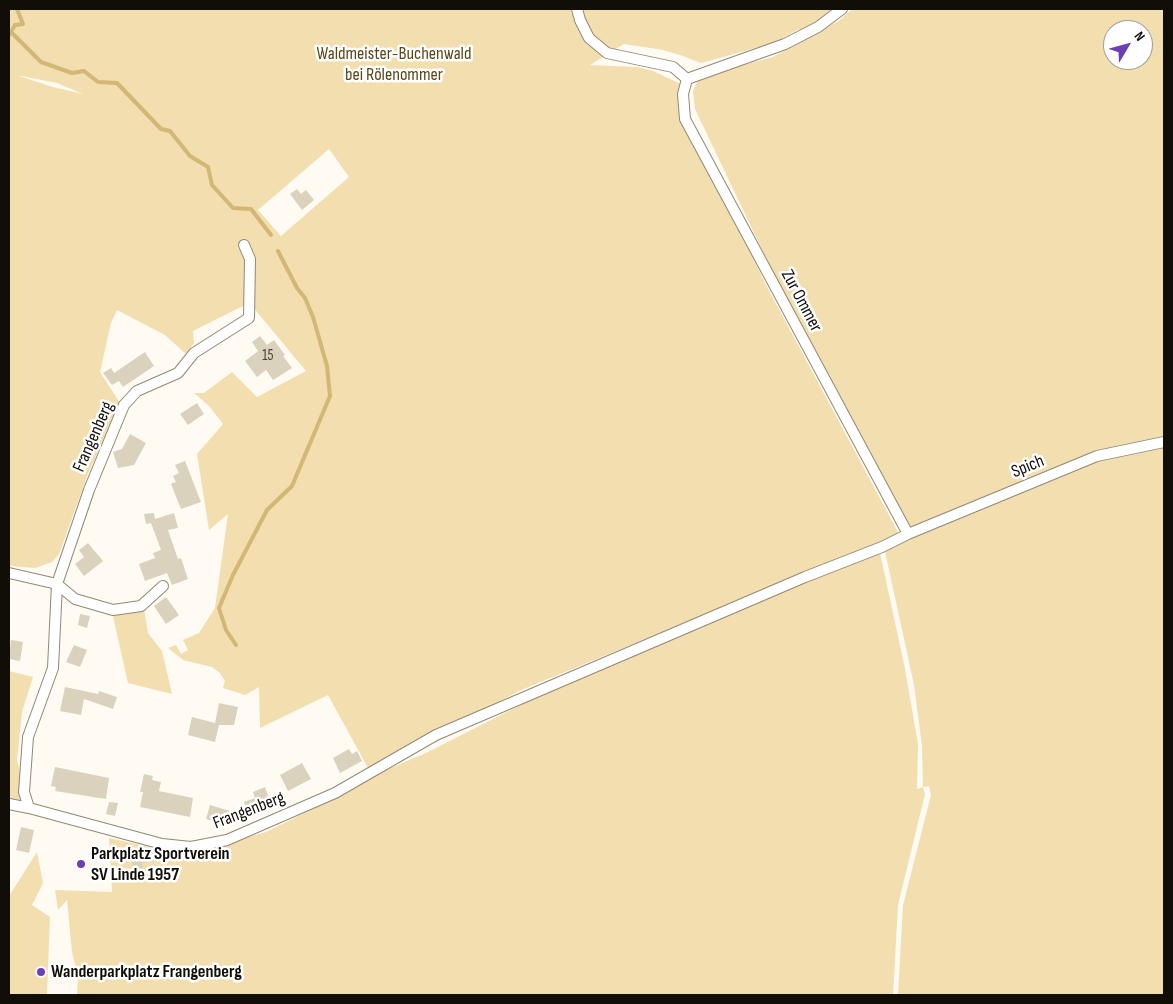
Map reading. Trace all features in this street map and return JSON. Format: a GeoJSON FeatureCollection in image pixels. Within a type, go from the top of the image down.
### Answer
{"type":"FeatureCollection","features":[{"type":"Feature","properties":{"kind":"street"},"geometry":{"type":"LineString","coordinates":[[577,9],[589,38],[607,53],[673,67],[687,79],[785,44],[818,27],[842,9]]}},
{"type":"Feature","properties":{"kind":"street","name":"Zur Ommer"},"geometry":{"type":"LineString","coordinates":[[687,79],[683,94],[685,119],[908,534]]}},
{"type":"Feature","properties":{"kind":"street","name":"Frangenberg"},"geometry":{"type":"LineString","coordinates":[[29,808],[24,792],[28,737],[53,668],[57,584],[88,490],[124,405],[137,392],[178,373],[194,353],[249,318],[250,259],[244,245]]}},
{"type":"Feature","properties":{"kind":"street","name":"Spich"},"geometry":{"type":"LineString","coordinates":[[436,735],[805,577],[882,547],[908,534],[1097,456],[1164,442]]}},
{"type":"Feature","properties":{"kind":"street"},"geometry":{"type":"LineString","coordinates":[[9,573],[57,584],[75,599],[113,610],[141,606],[162,586]]}},
{"type":"Feature","properties":{"kind":"street","name":"Frangenberg"},"geometry":{"type":"LineString","coordinates":[[9,804],[162,844],[190,847],[227,840],[335,793],[436,735]]}},
{"type":"Feature","properties":{"kind":"green space","name":"Waldmeister-Buchenwald bei Rölenommer"},"geometry":{"type":"Polygon","coordinates":[[[9,9],[831,9],[823,21],[802,34],[799,29],[774,43],[701,63],[663,50],[624,44],[590,65],[637,67],[653,71],[681,84],[684,113],[766,285],[899,534],[519,691],[421,744],[368,768],[328,695],[260,728],[259,687],[245,695],[223,688],[225,681],[220,673],[212,667],[183,660],[168,648],[176,645],[181,654],[188,650],[183,640],[199,633],[215,608],[228,514],[209,530],[197,454],[223,424],[209,406],[194,393],[204,393],[232,372],[257,397],[306,371],[252,306],[247,304],[193,331],[194,343],[186,354],[165,335],[117,310],[111,323],[100,372],[120,403],[88,474],[59,554],[52,562],[35,568],[9,566],[9,9]],[[16,75],[53,87],[83,94],[57,83],[16,75]],[[329,149],[258,210],[281,236],[349,177],[329,149]]]}},
{"type":"Feature","properties":{"kind":"green space"},"geometry":{"type":"Polygon","coordinates":[[[852,9],[1164,9],[1164,440],[1111,452],[908,531],[776,279],[695,109],[693,91],[702,76],[773,57],[840,20],[852,9]]]}},
{"type":"Feature","properties":{"kind":"green space"},"geometry":{"type":"Polygon","coordinates":[[[1164,446],[1164,995],[898,995],[903,905],[931,795],[929,786],[923,787],[922,746],[914,685],[884,547],[1080,467],[1106,458],[1164,446]]]}},
{"type":"Feature","properties":{"kind":"green space"},"geometry":{"type":"Polygon","coordinates":[[[879,548],[905,669],[918,744],[917,789],[923,787],[925,794],[898,905],[893,995],[77,995],[78,976],[72,952],[67,900],[58,910],[55,890],[112,892],[109,838],[187,855],[266,832],[341,795],[372,776],[426,753],[564,683],[879,548]]]}},
{"type":"Feature","properties":{"kind":"green space"},"geometry":{"type":"Polygon","coordinates":[[[144,609],[148,633],[162,651],[172,694],[128,683],[112,612],[144,609]]]}},
{"type":"Feature","properties":{"kind":"green space"},"geometry":{"type":"Polygon","coordinates":[[[9,671],[33,677],[22,712],[17,760],[25,790],[18,803],[9,801],[9,671]]]}},
{"type":"Feature","properties":{"kind":"green space"},"geometry":{"type":"Polygon","coordinates":[[[37,852],[43,883],[32,905],[50,917],[48,995],[9,995],[9,896],[37,852]]]}},
{"type":"Feature","properties":{"kind":"building"},"geometry":{"type":"Polygon","coordinates":[[[297,189],[301,194],[306,190],[314,200],[302,210],[290,194],[297,189]]]}},
{"type":"Feature","properties":{"kind":"building"},"geometry":{"type":"Polygon","coordinates":[[[260,336],[267,345],[274,340],[292,368],[273,380],[266,370],[257,377],[245,361],[258,351],[252,342],[260,336]]]}},
{"type":"Feature","properties":{"kind":"building"},"geometry":{"type":"Polygon","coordinates":[[[145,352],[154,366],[123,387],[119,381],[112,385],[103,373],[111,368],[114,373],[145,352]]]}},
{"type":"Feature","properties":{"kind":"building"},"geometry":{"type":"Polygon","coordinates":[[[197,403],[204,414],[188,425],[180,414],[197,403]]]}},
{"type":"Feature","properties":{"kind":"building"},"geometry":{"type":"Polygon","coordinates":[[[130,434],[146,443],[134,465],[118,468],[113,452],[122,449],[130,434]]]}},
{"type":"Feature","properties":{"kind":"building"},"geometry":{"type":"Polygon","coordinates":[[[185,461],[201,502],[181,509],[171,484],[176,482],[173,476],[179,473],[175,465],[185,461]]]}},
{"type":"Feature","properties":{"kind":"building"},"geometry":{"type":"Polygon","coordinates":[[[154,513],[155,519],[174,513],[178,528],[168,530],[178,559],[181,558],[188,579],[172,585],[167,573],[145,581],[139,564],[155,558],[153,553],[161,550],[151,523],[146,524],[144,514],[154,513]]]}},
{"type":"Feature","properties":{"kind":"building"},"geometry":{"type":"Polygon","coordinates":[[[88,543],[103,561],[84,576],[75,564],[84,557],[79,550],[88,543]]]}},
{"type":"Feature","properties":{"kind":"building"},"geometry":{"type":"Polygon","coordinates":[[[166,597],[179,615],[166,624],[154,606],[166,597]]]}},
{"type":"Feature","properties":{"kind":"building"},"geometry":{"type":"Polygon","coordinates":[[[80,614],[90,616],[87,628],[78,625],[80,614]]]}},
{"type":"Feature","properties":{"kind":"building"},"geometry":{"type":"Polygon","coordinates":[[[11,640],[23,642],[20,661],[9,659],[11,640]]]}},
{"type":"Feature","properties":{"kind":"building"},"geometry":{"type":"Polygon","coordinates":[[[74,645],[87,650],[80,667],[66,662],[74,645]]]}},
{"type":"Feature","properties":{"kind":"building"},"geometry":{"type":"Polygon","coordinates":[[[65,687],[98,694],[99,691],[117,697],[113,709],[84,699],[81,715],[60,711],[65,687]]]}},
{"type":"Feature","properties":{"kind":"building"},"geometry":{"type":"Polygon","coordinates":[[[219,703],[238,707],[234,725],[219,725],[215,742],[188,735],[192,717],[215,723],[219,703]]]}},
{"type":"Feature","properties":{"kind":"building"},"geometry":{"type":"Polygon","coordinates":[[[349,749],[352,754],[357,751],[362,761],[340,773],[333,758],[349,749]]]}},
{"type":"Feature","properties":{"kind":"building"},"geometry":{"type":"Polygon","coordinates":[[[302,763],[311,779],[288,791],[280,775],[302,763]]]}},
{"type":"Feature","properties":{"kind":"building"},"geometry":{"type":"Polygon","coordinates":[[[55,767],[109,778],[106,799],[55,791],[56,787],[51,786],[55,767]]]}},
{"type":"Feature","properties":{"kind":"building"},"geometry":{"type":"Polygon","coordinates":[[[144,774],[153,776],[152,780],[161,782],[159,791],[193,798],[190,817],[140,807],[143,792],[140,792],[144,774]]]}},
{"type":"Feature","properties":{"kind":"building"},"geometry":{"type":"Polygon","coordinates":[[[265,787],[271,804],[263,807],[264,811],[249,817],[244,802],[255,798],[253,792],[265,787]]]}},
{"type":"Feature","properties":{"kind":"building"},"geometry":{"type":"Polygon","coordinates":[[[109,802],[118,803],[115,816],[106,814],[109,802]]]}},
{"type":"Feature","properties":{"kind":"building"},"geometry":{"type":"Polygon","coordinates":[[[210,805],[230,811],[226,825],[206,819],[210,805]]]}},
{"type":"Feature","properties":{"kind":"building"},"geometry":{"type":"Polygon","coordinates":[[[21,827],[34,830],[29,853],[16,850],[21,827]]]}},
{"type":"Feature","properties":{"kind":"building"},"geometry":{"type":"Polygon","coordinates":[[[159,851],[160,860],[142,863],[143,877],[134,878],[131,854],[159,851]]]}},
{"type":"Feature","properties":{"kind":"waterway"},"geometry":{"type":"LineString","coordinates":[[9,35],[15,25],[23,24],[17,9]]}},
{"type":"Feature","properties":{"kind":"waterway"},"geometry":{"type":"LineString","coordinates":[[11,32],[41,62],[72,73],[84,71],[98,82],[117,83],[161,129],[170,131],[190,156],[208,167],[212,185],[233,208],[251,209],[271,235]]}},
{"type":"Feature","properties":{"kind":"waterway"},"geometry":{"type":"LineString","coordinates":[[236,645],[226,630],[219,608],[233,575],[267,510],[292,486],[330,396],[327,366],[313,317],[305,298],[297,288],[278,251]]}},
{"type":"Feature","properties":{"kind":"place","name":"Parkplatz Sportverein SV Linde 1957"},"geometry":{"type":"Point","coordinates":[81,864]}},
{"type":"Feature","properties":{"kind":"place","name":"Wanderparkplatz Frangenberg"},"geometry":{"type":"Point","coordinates":[41,972]}}]}
